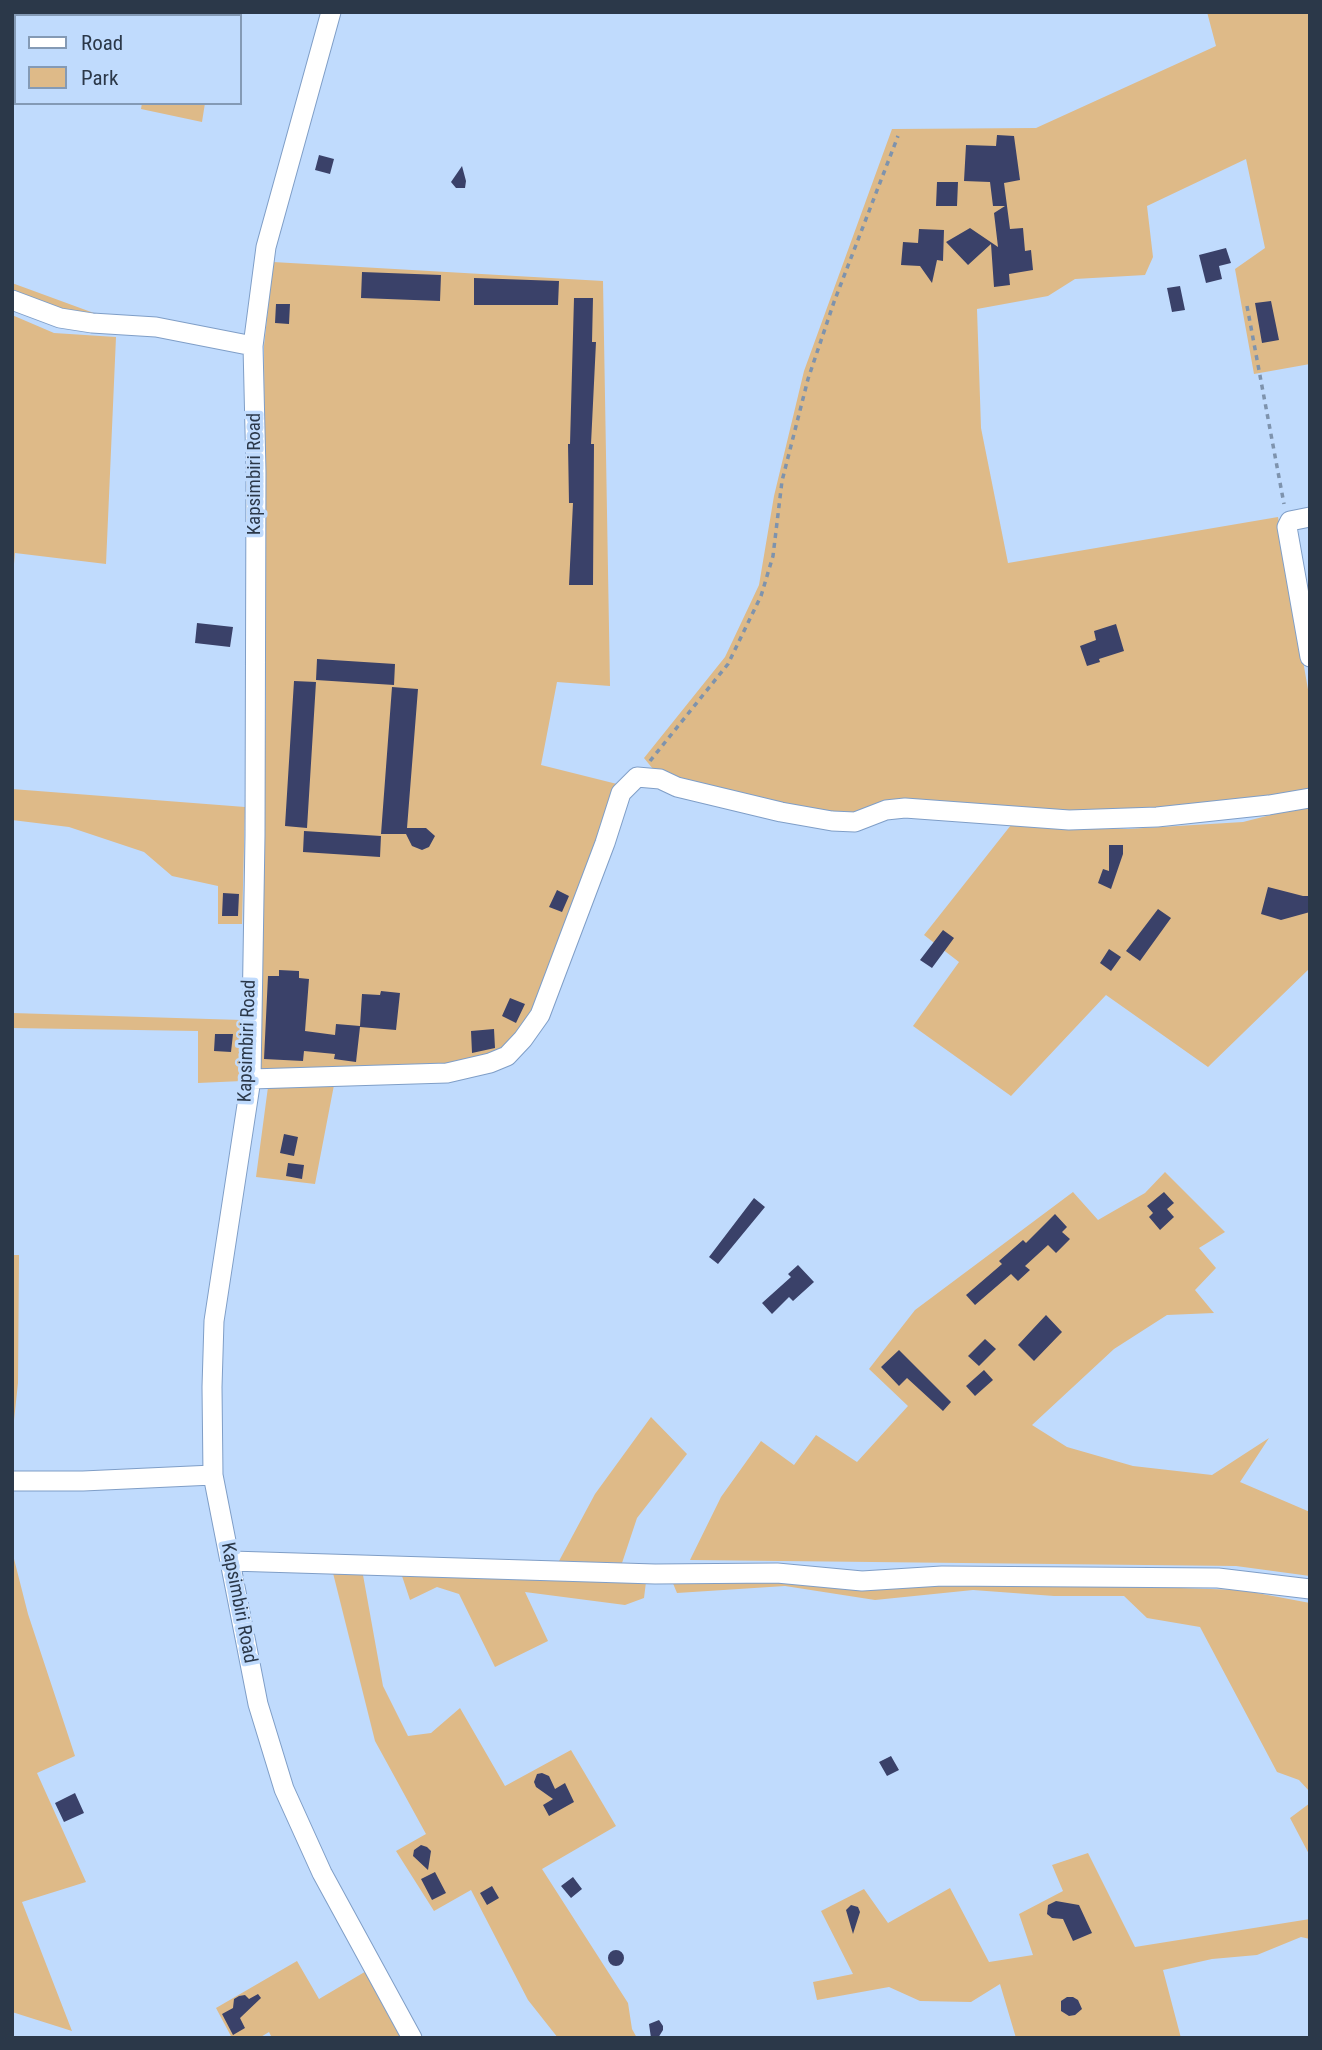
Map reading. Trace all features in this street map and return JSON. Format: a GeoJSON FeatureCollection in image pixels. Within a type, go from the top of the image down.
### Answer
{"type":"FeatureCollection","features":[{"type":"Feature","properties":{"kind":"street","name":"Kapsimbiri Road"},"geometry":{"type":"LineString","coordinates":[[331,12],[265,247],[253,346],[256,472],[255,836],[250,1079],[214,1321],[213,1475],[258,1704],[284,1789],[322,1873],[412,2038]]}},
{"type":"Feature","properties":{"kind":"street"},"geometry":{"type":"LineString","coordinates":[[12,300],[60,318],[156,327],[253,346]]}},
{"type":"Feature","properties":{"kind":"street"},"geometry":{"type":"LineString","coordinates":[[1310,517],[1290,520],[1288,524],[1310,657]]}},
{"type":"Feature","properties":{"kind":"street"},"geometry":{"type":"LineString","coordinates":[[250,1079],[447,1073],[490,1063],[507,1056],[523,1040],[540,1015],[605,843],[621,793],[637,777],[660,779],[677,787],[781,812],[855,822],[886,810],[905,808],[1069,820],[1157,817],[1269,806],[1310,797]]}},
{"type":"Feature","properties":{"kind":"street"},"geometry":{"type":"LineString","coordinates":[[12,1481],[83,1481],[213,1475]]}},
{"type":"Feature","properties":{"kind":"street"},"geometry":{"type":"LineString","coordinates":[[230,1561],[643,1573],[777,1573],[862,1581],[942,1576],[1218,1578],[1310,1589]]}},
{"type":"Feature","properties":{"kind":"path"},"geometry":{"type":"LineString","coordinates":[[637,777],[728,664],[761,596],[773,556],[782,481],[808,379],[834,302],[898,136]]}},
{"type":"Feature","properties":{"kind":"path"},"geometry":{"type":"LineString","coordinates":[[1247,306],[1288,524]]}},
{"type":"Feature","properties":{"kind":"green space"},"geometry":{"type":"Polygon","coordinates":[[[1207,12],[1310,12],[1310,364],[1254,374],[1235,269],[1265,248],[1246,159],[1147,206],[1153,257],[1145,275],[1075,279],[1048,296],[977,309],[981,428],[1008,563],[1278,517],[1310,701],[1310,790],[1263,800],[1111,812],[851,816],[750,799],[653,769],[644,758],[725,657],[759,585],[774,496],[804,371],[892,129],[1036,128],[1216,46],[1207,12]]]}},
{"type":"Feature","properties":{"kind":"green space"},"geometry":{"type":"Polygon","coordinates":[[[142,105],[205,105],[202,122],[141,109],[142,105]]]}},
{"type":"Feature","properties":{"kind":"green space"},"geometry":{"type":"Polygon","coordinates":[[[273,262],[603,281],[610,686],[557,682],[541,765],[617,784],[588,875],[534,1005],[514,1041],[495,1056],[467,1062],[258,1071],[266,701],[264,346],[273,262]]]}},
{"type":"Feature","properties":{"kind":"green space"},"geometry":{"type":"Polygon","coordinates":[[[12,283],[102,316],[74,314],[12,294],[12,283]]]}},
{"type":"Feature","properties":{"kind":"green space"},"geometry":{"type":"Polygon","coordinates":[[[12,315],[54,333],[116,337],[106,564],[15,553],[12,586],[12,315]]]}},
{"type":"Feature","properties":{"kind":"green space"},"geometry":{"type":"Polygon","coordinates":[[[12,789],[245,807],[242,924],[218,924],[218,886],[172,876],[144,852],[69,827],[12,820],[12,789]]]}},
{"type":"Feature","properties":{"kind":"green space"},"geometry":{"type":"Polygon","coordinates":[[[1310,805],[1310,968],[1208,1067],[1106,995],[1011,1096],[913,1026],[959,962],[924,935],[1011,825],[1128,829],[1243,822],[1310,805]]]}},
{"type":"Feature","properties":{"kind":"green space"},"geometry":{"type":"Polygon","coordinates":[[[12,1013],[242,1020],[242,1081],[198,1083],[198,1031],[12,1028],[12,1013]]]}},
{"type":"Feature","properties":{"kind":"green space"},"geometry":{"type":"Polygon","coordinates":[[[334,1085],[315,1184],[256,1177],[268,1087],[334,1085]]]}},
{"type":"Feature","properties":{"kind":"green space"},"geometry":{"type":"Polygon","coordinates":[[[1165,1172],[1225,1232],[1199,1248],[1216,1268],[1195,1290],[1214,1313],[1167,1315],[1114,1349],[1032,1425],[1067,1447],[1133,1466],[1212,1475],[1269,1438],[1240,1482],[1310,1512],[1310,1576],[1236,1566],[690,1560],[721,1497],[761,1441],[794,1465],[816,1435],[857,1462],[908,1406],[869,1369],[915,1310],[1073,1192],[1098,1220],[1145,1193],[1165,1172]]]}},
{"type":"Feature","properties":{"kind":"green space"},"geometry":{"type":"Polygon","coordinates":[[[12,1255],[19,1255],[18,1383],[12,1439],[12,1255]]]}},
{"type":"Feature","properties":{"kind":"green space"},"geometry":{"type":"Polygon","coordinates":[[[651,1417],[687,1454],[637,1518],[622,1563],[559,1561],[595,1494],[651,1417]]]}},
{"type":"Feature","properties":{"kind":"green space"},"geometry":{"type":"Polygon","coordinates":[[[12,1551],[28,1614],[75,1756],[37,1773],[86,1882],[22,1902],[72,2031],[12,2012],[12,1551]]]}},
{"type":"Feature","properties":{"kind":"green space"},"geometry":{"type":"Polygon","coordinates":[[[333,1573],[363,1575],[383,1686],[408,1736],[431,1733],[460,1708],[505,1786],[571,1750],[616,1826],[542,1869],[628,2003],[632,2029],[637,2038],[558,2038],[528,2000],[471,1890],[434,1911],[396,1851],[426,1834],[375,1741],[333,1573]]]}},
{"type":"Feature","properties":{"kind":"green space"},"geometry":{"type":"Polygon","coordinates":[[[402,1576],[646,1582],[644,1598],[625,1605],[525,1592],[548,1641],[495,1667],[459,1594],[437,1587],[410,1600],[402,1576]]]}},
{"type":"Feature","properties":{"kind":"green space"},"geometry":{"type":"Polygon","coordinates":[[[936,1580],[1241,1590],[1310,1603],[1310,1792],[1299,1780],[1277,1772],[1200,1627],[1147,1618],[1124,1596],[1054,1596],[973,1590],[875,1600],[785,1586],[677,1593],[672,1581],[936,1580]]]}},
{"type":"Feature","properties":{"kind":"green space"},"geometry":{"type":"Polygon","coordinates":[[[1310,1803],[1310,1856],[1290,1818],[1310,1803]]]}},
{"type":"Feature","properties":{"kind":"green space"},"geometry":{"type":"Polygon","coordinates":[[[1088,1853],[1135,1947],[1310,1919],[1310,1939],[1301,1937],[1257,1955],[1212,1959],[1163,1970],[1181,2038],[1016,2038],[1000,1984],[971,2002],[920,2001],[889,1987],[817,2000],[813,1982],[853,1974],[821,1911],[864,1889],[888,1923],[950,1888],[989,1962],[1033,1955],[1019,1914],[1063,1891],[1052,1865],[1088,1853]]]}},
{"type":"Feature","properties":{"kind":"green space"},"geometry":{"type":"Polygon","coordinates":[[[297,1961],[319,1999],[368,1970],[406,2038],[272,2038],[269,2032],[259,2038],[232,2038],[216,2008],[297,1961]]]}},
{"type":"Feature","properties":{"kind":"building"},"geometry":{"type":"Polygon","coordinates":[[[997,135],[1014,136],[1020,180],[1004,183],[1010,229],[1023,228],[1025,251],[1031,250],[1033,270],[1009,274],[1010,285],[994,287],[991,244],[968,265],[946,242],[970,228],[998,247],[994,213],[1005,206],[993,206],[990,182],[964,181],[966,145],[996,146],[997,135]]]}},
{"type":"Feature","properties":{"kind":"building"},"geometry":{"type":"Polygon","coordinates":[[[319,155],[334,159],[330,174],[315,170],[319,155]]]}},
{"type":"Feature","properties":{"kind":"building"},"geometry":{"type":"Polygon","coordinates":[[[462,166],[465,188],[456,188],[451,182],[462,166]]]}},
{"type":"Feature","properties":{"kind":"building"},"geometry":{"type":"Polygon","coordinates":[[[937,182],[958,182],[957,206],[936,206],[937,182]]]}},
{"type":"Feature","properties":{"kind":"building"},"geometry":{"type":"Polygon","coordinates":[[[919,229],[944,230],[943,261],[937,260],[932,283],[920,266],[901,265],[903,242],[918,243],[919,229]]]}},
{"type":"Feature","properties":{"kind":"building"},"geometry":{"type":"Polygon","coordinates":[[[1226,248],[1231,263],[1219,266],[1222,279],[1206,283],[1199,255],[1226,248]]]}},
{"type":"Feature","properties":{"kind":"building"},"geometry":{"type":"Polygon","coordinates":[[[362,272],[441,275],[440,301],[361,298],[362,272]]]}},
{"type":"Feature","properties":{"kind":"building"},"geometry":{"type":"Polygon","coordinates":[[[474,278],[559,281],[558,305],[474,305],[474,278]]]}},
{"type":"Feature","properties":{"kind":"building"},"geometry":{"type":"Polygon","coordinates":[[[1180,286],[1185,310],[1172,312],[1167,288],[1180,286]]]}},
{"type":"Feature","properties":{"kind":"building"},"geometry":{"type":"Polygon","coordinates":[[[574,298],[593,298],[592,342],[596,342],[591,444],[594,444],[593,585],[569,585],[573,503],[569,503],[568,444],[574,298]]]}},
{"type":"Feature","properties":{"kind":"building"},"geometry":{"type":"Polygon","coordinates":[[[1271,301],[1279,340],[1262,343],[1255,303],[1271,301]]]}},
{"type":"Feature","properties":{"kind":"building"},"geometry":{"type":"Polygon","coordinates":[[[276,304],[290,304],[289,324],[275,323],[276,304]]]}},
{"type":"Feature","properties":{"kind":"building"},"geometry":{"type":"Polygon","coordinates":[[[197,623],[233,627],[230,647],[195,643],[197,623]]]}},
{"type":"Feature","properties":{"kind":"building"},"geometry":{"type":"Polygon","coordinates":[[[1116,624],[1124,651],[1087,666],[1080,646],[1096,640],[1094,631],[1116,624]]]}},
{"type":"Feature","properties":{"kind":"building"},"geometry":{"type":"Polygon","coordinates":[[[317,659],[395,664],[394,685],[316,680],[317,659]]]}},
{"type":"Feature","properties":{"kind":"building"},"geometry":{"type":"Polygon","coordinates":[[[294,681],[316,682],[307,828],[285,826],[294,681]]]}},
{"type":"Feature","properties":{"kind":"building"},"geometry":{"type":"Polygon","coordinates":[[[392,687],[418,689],[407,828],[426,828],[435,836],[429,847],[422,850],[412,846],[406,834],[381,834],[392,687]]]}},
{"type":"Feature","properties":{"kind":"building"},"geometry":{"type":"Polygon","coordinates":[[[304,831],[381,836],[380,857],[303,852],[304,831]]]}},
{"type":"Feature","properties":{"kind":"building"},"geometry":{"type":"Polygon","coordinates":[[[1109,845],[1123,845],[1123,854],[1111,889],[1098,883],[1103,869],[1109,871],[1109,845]]]}},
{"type":"Feature","properties":{"kind":"building"},"geometry":{"type":"Polygon","coordinates":[[[1268,887],[1310,896],[1310,912],[1281,920],[1261,914],[1268,887]]]}},
{"type":"Feature","properties":{"kind":"building"},"geometry":{"type":"Polygon","coordinates":[[[557,890],[569,896],[562,912],[549,907],[557,890]]]}},
{"type":"Feature","properties":{"kind":"building"},"geometry":{"type":"Polygon","coordinates":[[[223,893],[239,894],[238,916],[222,916],[223,893]]]}},
{"type":"Feature","properties":{"kind":"building"},"geometry":{"type":"Polygon","coordinates":[[[1158,909],[1171,918],[1140,961],[1126,951],[1158,909]]]}},
{"type":"Feature","properties":{"kind":"building"},"geometry":{"type":"Polygon","coordinates":[[[943,930],[954,938],[932,968],[920,960],[943,930]]]}},
{"type":"Feature","properties":{"kind":"building"},"geometry":{"type":"Polygon","coordinates":[[[1109,949],[1121,957],[1111,971],[1100,963],[1109,949]]]}},
{"type":"Feature","properties":{"kind":"building"},"geometry":{"type":"Polygon","coordinates":[[[279,970],[299,971],[299,978],[309,979],[305,1031],[335,1035],[336,1024],[360,1026],[362,994],[380,995],[381,991],[400,993],[396,1030],[360,1027],[356,1062],[334,1059],[335,1054],[304,1051],[303,1061],[264,1059],[268,976],[279,976],[279,970]]]}},
{"type":"Feature","properties":{"kind":"building"},"geometry":{"type":"Polygon","coordinates":[[[510,998],[525,1004],[516,1023],[502,1016],[510,998]]]}},
{"type":"Feature","properties":{"kind":"building"},"geometry":{"type":"Polygon","coordinates":[[[494,1029],[495,1048],[472,1053],[471,1031],[494,1029]]]}},
{"type":"Feature","properties":{"kind":"building"},"geometry":{"type":"Polygon","coordinates":[[[215,1034],[233,1034],[231,1052],[214,1051],[215,1034]]]}},
{"type":"Feature","properties":{"kind":"building"},"geometry":{"type":"Polygon","coordinates":[[[284,1134],[298,1137],[294,1156],[280,1153],[284,1134]]]}},
{"type":"Feature","properties":{"kind":"building"},"geometry":{"type":"Polygon","coordinates":[[[288,1163],[304,1165],[302,1179],[286,1176],[288,1163]]]}},
{"type":"Feature","properties":{"kind":"building"},"geometry":{"type":"Polygon","coordinates":[[[1164,1192],[1174,1203],[1167,1209],[1174,1217],[1160,1230],[1149,1217],[1153,1213],[1147,1206],[1164,1192]]]}},
{"type":"Feature","properties":{"kind":"building"},"geometry":{"type":"Polygon","coordinates":[[[754,1198],[765,1207],[718,1264],[709,1257],[754,1198]]]}},
{"type":"Feature","properties":{"kind":"building"},"geometry":{"type":"Polygon","coordinates":[[[1055,1214],[1067,1227],[1062,1232],[1070,1239],[1056,1253],[1048,1245],[1025,1266],[1030,1270],[1018,1281],[1011,1274],[975,1305],[966,1295],[1002,1264],[999,1261],[1023,1240],[1026,1243],[1055,1214]]]}},
{"type":"Feature","properties":{"kind":"building"},"geometry":{"type":"Polygon","coordinates":[[[798,1265],[814,1282],[793,1301],[789,1297],[772,1314],[762,1303],[791,1277],[788,1274],[798,1265]]]}},
{"type":"Feature","properties":{"kind":"building"},"geometry":{"type":"Polygon","coordinates":[[[1046,1315],[1062,1332],[1034,1361],[1018,1345],[1046,1315]]]}},
{"type":"Feature","properties":{"kind":"building"},"geometry":{"type":"Polygon","coordinates":[[[985,1339],[996,1349],[979,1366],[968,1356],[985,1339]]]}},
{"type":"Feature","properties":{"kind":"building"},"geometry":{"type":"Polygon","coordinates":[[[899,1350],[951,1402],[943,1411],[907,1378],[899,1386],[881,1367],[899,1350]]]}},
{"type":"Feature","properties":{"kind":"building"},"geometry":{"type":"Polygon","coordinates":[[[984,1370],[993,1380],[975,1396],[966,1386],[984,1370]]]}},
{"type":"Feature","properties":{"kind":"building"},"geometry":{"type":"Polygon","coordinates":[[[891,1756],[899,1770],[887,1776],[879,1762],[891,1756]]]}},
{"type":"Feature","properties":{"kind":"building"},"geometry":{"type":"Polygon","coordinates":[[[537,1774],[549,1776],[555,1789],[565,1783],[574,1802],[549,1816],[543,1805],[553,1799],[536,1787],[534,1782],[537,1774]]]}},
{"type":"Feature","properties":{"kind":"building"},"geometry":{"type":"Polygon","coordinates":[[[75,1793],[84,1813],[64,1822],[55,1803],[75,1793]]]}},
{"type":"Feature","properties":{"kind":"building"},"geometry":{"type":"Polygon","coordinates":[[[421,1845],[431,1851],[428,1870],[413,1856],[414,1850],[421,1845]]]}},
{"type":"Feature","properties":{"kind":"building"},"geometry":{"type":"Polygon","coordinates":[[[435,1872],[446,1893],[432,1900],[421,1879],[435,1872]]]}},
{"type":"Feature","properties":{"kind":"building"},"geometry":{"type":"Polygon","coordinates":[[[573,1877],[582,1889],[571,1898],[561,1886],[573,1877]]]}},
{"type":"Feature","properties":{"kind":"building"},"geometry":{"type":"Polygon","coordinates":[[[492,1886],[499,1898],[487,1905],[480,1893],[492,1886]]]}},
{"type":"Feature","properties":{"kind":"building"},"geometry":{"type":"Polygon","coordinates":[[[1056,1901],[1079,1905],[1092,1933],[1073,1941],[1063,1919],[1052,1918],[1047,1914],[1048,1905],[1056,1901]]]}},
{"type":"Feature","properties":{"kind":"building"},"geometry":{"type":"Polygon","coordinates":[[[851,1905],[858,1907],[860,1912],[853,1934],[846,1910],[851,1905]]]}},
{"type":"Feature","properties":{"kind":"building"},"geometry":{"type":"Polygon","coordinates":[[[616,1950],[622,1952],[622,1964],[616,1966],[610,1964],[608,1958],[610,1952],[616,1950]]]}},
{"type":"Feature","properties":{"kind":"building"},"geometry":{"type":"Polygon","coordinates":[[[258,1994],[261,1998],[240,2018],[245,2028],[233,2035],[222,2014],[233,2008],[234,1999],[239,1996],[245,1995],[249,1999],[258,1994]]]}},
{"type":"Feature","properties":{"kind":"building"},"geometry":{"type":"Polygon","coordinates":[[[1067,1997],[1078,2000],[1082,2009],[1075,2015],[1069,2016],[1061,2011],[1061,2001],[1067,1997]]]}},
{"type":"Feature","properties":{"kind":"building"},"geometry":{"type":"Polygon","coordinates":[[[659,2020],[663,2030],[658,2038],[651,2038],[649,2024],[659,2020]]]}}]}
